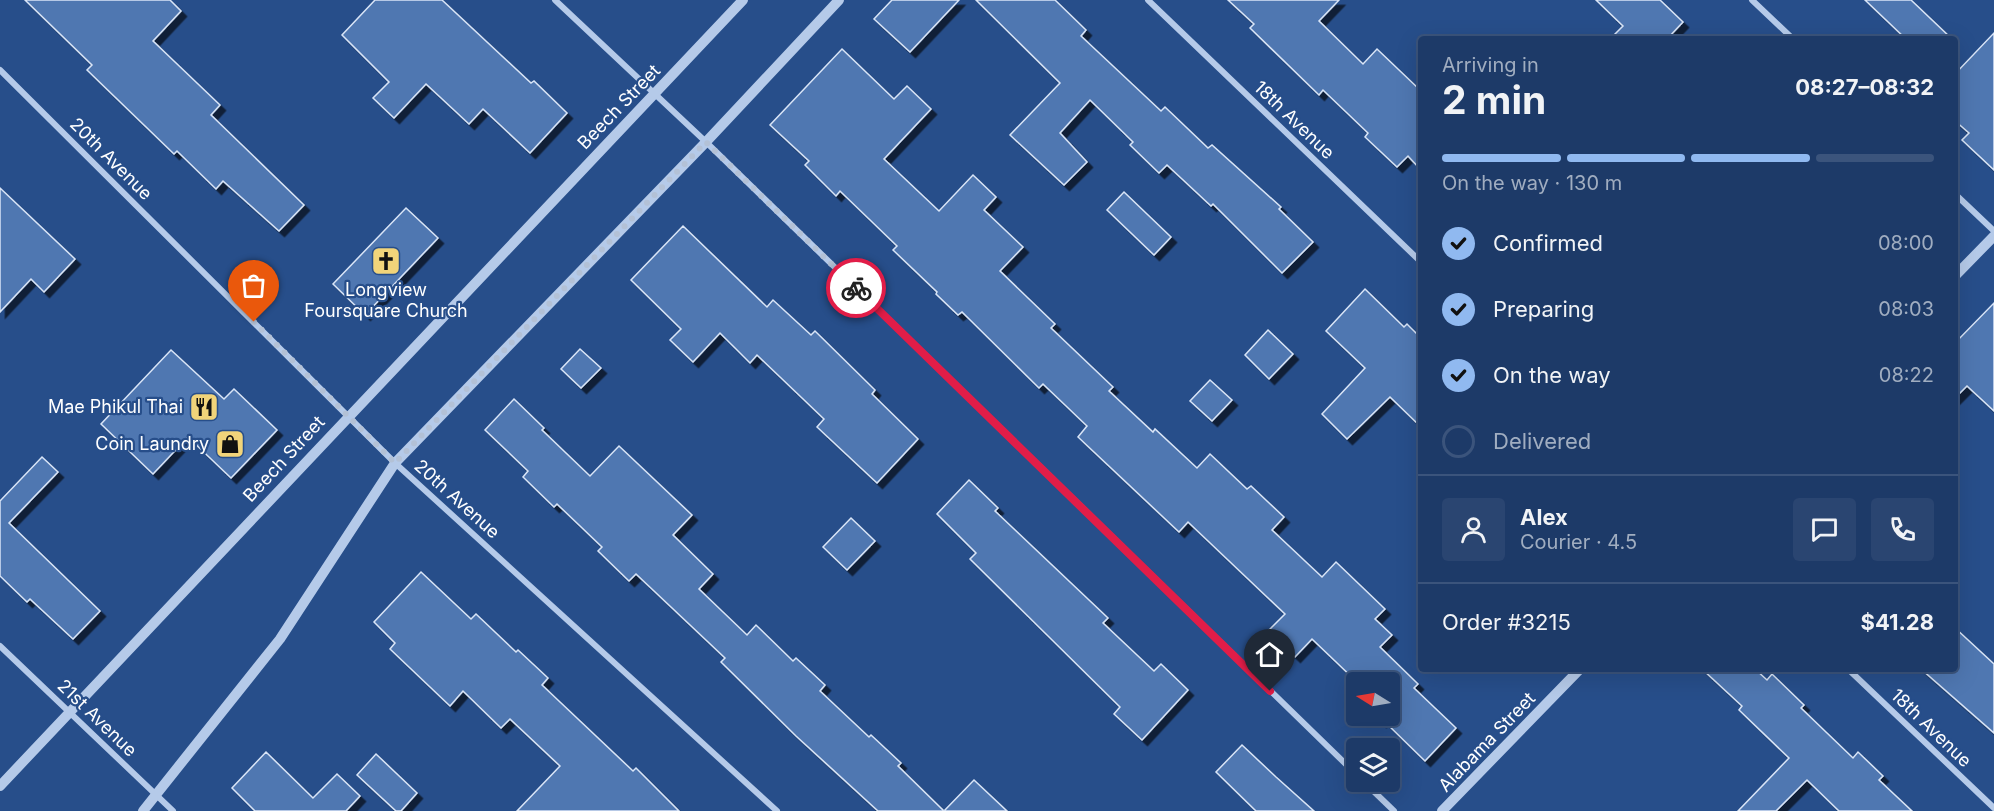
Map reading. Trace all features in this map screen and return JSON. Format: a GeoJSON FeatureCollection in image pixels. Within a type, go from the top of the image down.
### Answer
{"type":"FeatureCollection","features":[{"type":"Feature","properties":{"kind":"street"},"geometry":{"type":"LineString","coordinates":[[555,0],[706,142],[1346,764]]}},
{"type":"Feature","properties":{"kind":"street","name":"Beech Street"},"geometry":{"type":"LineString","coordinates":[[0,786],[742,0]]}},
{"type":"Feature","properties":{"kind":"street"},"geometry":{"type":"LineString","coordinates":[[143,811],[280,639],[395,463],[706,142],[839,0]]}},
{"type":"Feature","properties":{"kind":"street","name":"18th Avenue"},"geometry":{"type":"LineString","coordinates":[[1148,0],[1418,259]]}},
{"type":"Feature","properties":{"kind":"street"},"geometry":{"type":"LineString","coordinates":[[1752,0],[1790,36]]}},
{"type":"Feature","properties":{"kind":"street","name":"20th Avenue"},"geometry":{"type":"LineString","coordinates":[[0,70],[395,463],[777,811]]}},
{"type":"Feature","properties":{"kind":"street"},"geometry":{"type":"LineString","coordinates":[[1958,197],[1994,231]]}},
{"type":"Feature","properties":{"kind":"street"},"geometry":{"type":"LineString","coordinates":[[1958,273],[1994,236]]}},
{"type":"Feature","properties":{"kind":"street","name":"21st Avenue"},"geometry":{"type":"LineString","coordinates":[[0,646],[173,811]]}},
{"type":"Feature","properties":{"kind":"street","name":"Alabama Street"},"geometry":{"type":"LineString","coordinates":[[1442,811],[1577,672]]}},
{"type":"Feature","properties":{"kind":"street","name":"18th Avenue"},"geometry":{"type":"LineString","coordinates":[[1851,672],[1994,808]]}},
{"type":"Feature","properties":{"kind":"street"},"geometry":{"type":"LineString","coordinates":[[1374,792],[1394,811]]}},
{"type":"Feature","properties":{"kind":"building"},"geometry":{"type":"Polygon","coordinates":[[[25,0],[170,0],[181,11],[153,41],[220,105],[211,115],[304,205],[279,231],[223,181],[216,189],[177,151],[174,154],[87,70],[92,65],[25,0]]]}},
{"type":"Feature","properties":{"kind":"building"},"geometry":{"type":"Polygon","coordinates":[[[375,0],[442,0],[531,83],[534,81],[567,113],[530,153],[483,109],[469,124],[426,84],[394,118],[373,98],[389,82],[342,35],[375,0]]]}},
{"type":"Feature","properties":{"kind":"building"},"geometry":{"type":"Polygon","coordinates":[[[892,0],[959,0],[910,52],[874,19],[892,0]]]}},
{"type":"Feature","properties":{"kind":"building"},"geometry":{"type":"Polygon","coordinates":[[[976,0],[1055,0],[1086,30],[1081,36],[1161,111],[1165,107],[1208,148],[1212,145],[1281,207],[1279,209],[1313,242],[1282,273],[1213,204],[1211,206],[1167,165],[1159,173],[1130,145],[1133,142],[1090,100],[1060,133],[1087,162],[1064,185],[1010,135],[1060,83],[976,0]]]}},
{"type":"Feature","properties":{"kind":"building"},"geometry":{"type":"Polygon","coordinates":[[[1228,0],[1339,0],[1319,21],[1363,64],[1377,49],[1418,88],[1418,167],[1408,156],[1397,167],[1365,137],[1368,133],[1323,90],[1319,95],[1250,28],[1254,24],[1228,0]]]}},
{"type":"Feature","properties":{"kind":"building"},"geometry":{"type":"Polygon","coordinates":[[[1596,0],[1660,0],[1683,22],[1670,36],[1613,36],[1623,26],[1596,0]]]}},
{"type":"Feature","properties":{"kind":"building"},"geometry":{"type":"Polygon","coordinates":[[[1865,0],[1911,0],[1949,36],[1903,36],[1865,0]]]}},
{"type":"Feature","properties":{"kind":"building"},"geometry":{"type":"Polygon","coordinates":[[[1994,33],[1994,170],[1962,140],[1969,133],[1958,123],[1958,71],[1994,33]]]}},
{"type":"Feature","properties":{"kind":"building"},"geometry":{"type":"Polygon","coordinates":[[[842,49],[894,99],[907,86],[931,109],[884,159],[939,211],[973,175],[996,197],[984,210],[1023,247],[1000,271],[1055,324],[1051,328],[1113,387],[1109,391],[1153,432],[1155,429],[1197,468],[1210,454],[1247,489],[1251,486],[1284,517],[1272,530],[1322,577],[1336,562],[1385,609],[1375,619],[1392,635],[1380,647],[1418,684],[1414,688],[1456,728],[1425,761],[1389,726],[1400,726],[1400,672],[1347,672],[1312,639],[1295,657],[1268,631],[1285,614],[1188,522],[1179,532],[1078,437],[1087,426],[1043,384],[1039,388],[962,312],[958,315],[893,250],[897,246],[840,191],[836,196],[805,165],[809,161],[770,125],[842,49]]]}},
{"type":"Feature","properties":{"kind":"building"},"geometry":{"type":"Polygon","coordinates":[[[0,188],[75,259],[44,292],[31,279],[0,312],[0,188]]]}},
{"type":"Feature","properties":{"kind":"building"},"geometry":{"type":"Polygon","coordinates":[[[1124,192],[1171,237],[1154,255],[1107,210],[1124,192]]]}},
{"type":"Feature","properties":{"kind":"building","name":"Longview Foursquare Church"},"geometry":{"type":"Polygon","coordinates":[[[406,208],[438,238],[365,315],[333,284],[406,208]]]}},
{"type":"Feature","properties":{"kind":"building"},"geometry":{"type":"Polygon","coordinates":[[[683,226],[767,307],[773,300],[811,335],[815,331],[875,390],[872,394],[918,439],[877,483],[817,427],[824,419],[757,355],[750,363],[720,333],[693,362],[670,340],[681,329],[631,280],[683,226]]]}},
{"type":"Feature","properties":{"kind":"building"},"geometry":{"type":"Polygon","coordinates":[[[1365,289],[1404,327],[1407,324],[1418,335],[1418,424],[1390,397],[1347,439],[1322,414],[1365,368],[1326,331],[1365,289]]]}},
{"type":"Feature","properties":{"kind":"building"},"geometry":{"type":"Polygon","coordinates":[[[1994,303],[1994,411],[1967,386],[1958,395],[1958,340],[1994,303]]]}},
{"type":"Feature","properties":{"kind":"building"},"geometry":{"type":"Polygon","coordinates":[[[1268,330],[1293,354],[1269,379],[1245,355],[1268,330]]]}},
{"type":"Feature","properties":{"kind":"building"},"geometry":{"type":"Polygon","coordinates":[[[580,349],[601,368],[581,388],[561,369],[580,349]]]}},
{"type":"Feature","properties":{"kind":"building"},"geometry":{"type":"Polygon","coordinates":[[[171,350],[224,399],[234,389],[277,430],[231,478],[188,437],[153,474],[101,424],[171,350]]]}},
{"type":"Feature","properties":{"kind":"building"},"geometry":{"type":"Polygon","coordinates":[[[1210,380],[1232,400],[1212,421],[1190,401],[1210,380]]]}},
{"type":"Feature","properties":{"kind":"building"},"geometry":{"type":"Polygon","coordinates":[[[514,399],[544,428],[542,430],[590,476],[619,446],[692,515],[673,535],[713,574],[699,589],[747,635],[756,625],[793,661],[796,658],[825,685],[820,691],[869,737],[871,735],[901,763],[898,766],[944,811],[878,811],[796,736],[721,662],[725,658],[636,574],[629,581],[598,551],[602,547],[557,504],[554,507],[523,477],[528,471],[485,430],[514,399]]]}},
{"type":"Feature","properties":{"kind":"building"},"geometry":{"type":"Polygon","coordinates":[[[42,457],[58,472],[9,523],[100,611],[73,639],[30,599],[27,602],[0,576],[0,501],[42,457]]]}},
{"type":"Feature","properties":{"kind":"building"},"geometry":{"type":"Polygon","coordinates":[[[969,480],[998,508],[995,511],[1108,618],[1103,623],[1154,671],[1161,664],[1188,690],[1142,740],[1114,714],[1120,707],[970,559],[976,553],[937,514],[969,480]]]}},
{"type":"Feature","properties":{"kind":"building"},"geometry":{"type":"Polygon","coordinates":[[[851,518],[875,541],[847,570],[823,547],[851,518]]]}},
{"type":"Feature","properties":{"kind":"building"},"geometry":{"type":"Polygon","coordinates":[[[421,572],[471,619],[476,614],[516,652],[518,650],[548,678],[542,685],[633,771],[636,768],[679,811],[517,811],[560,766],[510,719],[501,728],[463,691],[450,706],[390,649],[395,643],[374,622],[421,572]]]}},
{"type":"Feature","properties":{"kind":"building"},"geometry":{"type":"Polygon","coordinates":[[[1958,631],[1994,664],[1994,733],[1924,672],[1958,672],[1958,631]]]}},
{"type":"Feature","properties":{"kind":"building"},"geometry":{"type":"Polygon","coordinates":[[[1705,672],[1758,672],[1767,680],[1772,674],[1804,705],[1801,708],[1853,758],[1858,752],[1883,776],[1879,780],[1912,811],[1839,811],[1807,780],[1776,811],[1738,811],[1789,758],[1739,710],[1742,706],[1705,672]]]}},
{"type":"Feature","properties":{"kind":"building"},"geometry":{"type":"Polygon","coordinates":[[[1242,745],[1314,811],[1256,811],[1216,772],[1242,745]]]}},
{"type":"Feature","properties":{"kind":"building"},"geometry":{"type":"Polygon","coordinates":[[[266,752],[313,798],[337,774],[360,796],[346,811],[255,811],[232,788],[266,752]]]}},
{"type":"Feature","properties":{"kind":"building"},"geometry":{"type":"Polygon","coordinates":[[[376,754],[417,793],[401,811],[396,811],[357,775],[376,754]]]}},
{"type":"Feature","properties":{"kind":"building"},"geometry":{"type":"Polygon","coordinates":[[[974,780],[1007,811],[944,811],[974,780]]]}},
{"type":"Feature","properties":{"kind":"way so far"},"geometry":{"type":"LineString","coordinates":[[254,322],[395,463],[706,142],[856,288]]}},
{"type":"Feature","properties":{"kind":"place","name":"Longview Foursquare Church"},"geometry":{"type":"Point","coordinates":[386,261]}},
{"type":"Feature","properties":{"kind":"place","name":"Mae Phikul Thai"},"geometry":{"type":"Point","coordinates":[204,407]}},
{"type":"Feature","properties":{"kind":"place","name":"Coin Laundry"},"geometry":{"type":"Point","coordinates":[230,444]}},
{"type":"Feature","properties":{"kind":"route"},"geometry":{"type":"LineString","coordinates":[[856,288],[1270,691]]}}]}
